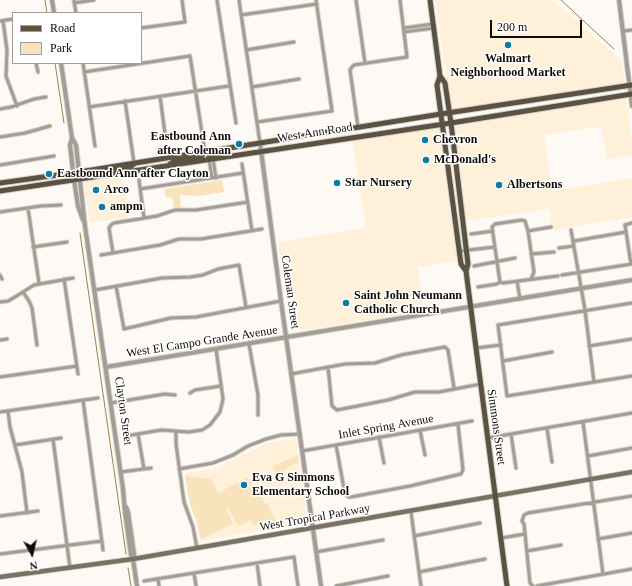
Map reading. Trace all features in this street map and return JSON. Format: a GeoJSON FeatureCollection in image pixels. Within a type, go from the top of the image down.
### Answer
{"type":"FeatureCollection","features":[{"type":"Feature","properties":{"kind":"main road","name":"Simmons Street"},"geometry":{"type":"LineString","coordinates":[[430,0],[440,76],[445,83],[451,123],[468,264],[466,271],[470,308],[507,586]]}},
{"type":"Feature","properties":{"kind":"main road","name":"Simmons Street"},"geometry":{"type":"LineString","coordinates":[[440,76],[436,85],[461,264],[466,271]]}},
{"type":"Feature","properties":{"kind":"main road","name":"West Ann Road"},"geometry":{"type":"LineString","coordinates":[[0,183],[631,86]]}},
{"type":"Feature","properties":{"kind":"main road","name":"West Ann Road"},"geometry":{"type":"LineString","coordinates":[[0,191],[451,123],[631,94]]}},
{"type":"Feature","properties":{"kind":"main road"},"geometry":{"type":"LineString","coordinates":[[538,100],[539,108]]}},
{"type":"Feature","properties":{"kind":"main road"},"geometry":{"type":"LineString","coordinates":[[358,127],[360,136]]}},
{"type":"Feature","properties":{"kind":"main road"},"geometry":{"type":"LineString","coordinates":[[211,159],[208,156],[225,152],[236,147]]}},
{"type":"Feature","properties":{"kind":"main road"},"geometry":{"type":"LineString","coordinates":[[167,166],[175,161],[202,156],[205,152]]}},
{"type":"Feature","properties":{"kind":"main road"},"geometry":{"type":"LineString","coordinates":[[104,176],[112,170],[132,166],[134,163]]}},
{"type":"Feature","properties":{"kind":"main road","name":"West Tropical Parkway"},"geometry":{"type":"LineString","coordinates":[[0,577],[133,559],[410,512],[632,472]]}},
{"type":"Feature","properties":{"kind":"street"},"geometry":{"type":"LineString","coordinates":[[52,0],[54,12]]}},
{"type":"Feature","properties":{"kind":"street"},"geometry":{"type":"LineString","coordinates":[[76,12],[74,2],[94,0]]}},
{"type":"Feature","properties":{"kind":"street"},"geometry":{"type":"LineString","coordinates":[[142,28],[185,22],[182,0]]}},
{"type":"Feature","properties":{"kind":"street"},"geometry":{"type":"LineString","coordinates":[[217,0],[229,86],[236,123]]}},
{"type":"Feature","properties":{"kind":"street","name":"Coleman Street"},"geometry":{"type":"LineString","coordinates":[[239,0],[321,586]]}},
{"type":"Feature","properties":{"kind":"street"},"geometry":{"type":"LineString","coordinates":[[356,0],[365,64]]}},
{"type":"Feature","properties":{"kind":"street"},"geometry":{"type":"LineString","coordinates":[[358,127],[350,70],[354,66],[408,57],[400,0]]}},
{"type":"Feature","properties":{"kind":"street"},"geometry":{"type":"LineString","coordinates":[[619,0],[631,86],[632,106]]}},
{"type":"Feature","properties":{"kind":"street"},"geometry":{"type":"LineString","coordinates":[[241,15],[317,2],[332,111],[257,122]]}},
{"type":"Feature","properties":{"kind":"street"},"geometry":{"type":"LineString","coordinates":[[12,20],[2,21],[7,50],[6,76],[17,106]]}},
{"type":"Feature","properties":{"kind":"street"},"geometry":{"type":"LineString","coordinates":[[404,30],[433,26]]}},
{"type":"Feature","properties":{"kind":"street"},"geometry":{"type":"LineString","coordinates":[[623,31],[632,30]]}},
{"type":"Feature","properties":{"kind":"street"},"geometry":{"type":"LineString","coordinates":[[246,50],[294,42]]}},
{"type":"Feature","properties":{"kind":"street"},"geometry":{"type":"LineString","coordinates":[[142,63],[190,56],[205,152]]}},
{"type":"Feature","properties":{"kind":"street"},"geometry":{"type":"LineString","coordinates":[[36,64],[38,72]]}},
{"type":"Feature","properties":{"kind":"street","name":"Clayton Street"},"geometry":{"type":"LineString","coordinates":[[61,64],[72,138],[70,145],[76,172],[80,179],[84,205],[85,226],[121,472],[129,545],[133,559],[137,586]]}},
{"type":"Feature","properties":{"kind":"street"},"geometry":{"type":"LineString","coordinates":[[83,64],[95,146]]}},
{"type":"Feature","properties":{"kind":"street"},"geometry":{"type":"LineString","coordinates":[[84,72],[137,64]]}},
{"type":"Feature","properties":{"kind":"street"},"geometry":{"type":"LineString","coordinates":[[252,86],[299,79]]}},
{"type":"Feature","properties":{"kind":"street"},"geometry":{"type":"LineString","coordinates":[[89,106],[229,86]]}},
{"type":"Feature","properties":{"kind":"street"},"geometry":{"type":"LineString","coordinates":[[160,96],[165,134]]}},
{"type":"Feature","properties":{"kind":"street"},"geometry":{"type":"LineString","coordinates":[[0,109],[17,106],[34,99],[46,97]]}},
{"type":"Feature","properties":{"kind":"street"},"geometry":{"type":"LineString","coordinates":[[125,101],[134,163]]}},
{"type":"Feature","properties":{"kind":"street"},"geometry":{"type":"LineString","coordinates":[[0,137],[25,134],[50,126]]}},
{"type":"Feature","properties":{"kind":"street"},"geometry":{"type":"LineString","coordinates":[[0,165],[54,156]]}},
{"type":"Feature","properties":{"kind":"street"},"geometry":{"type":"LineString","coordinates":[[211,159],[214,178]]}},
{"type":"Feature","properties":{"kind":"street"},"geometry":{"type":"LineString","coordinates":[[242,164],[252,231]]}},
{"type":"Feature","properties":{"kind":"street","name":"Clayton Street"},"geometry":{"type":"LineString","coordinates":[[76,172],[74,180],[78,206],[85,226]]}},
{"type":"Feature","properties":{"kind":"street"},"geometry":{"type":"LineString","coordinates":[[140,190],[243,173]]}},
{"type":"Feature","properties":{"kind":"street"},"geometry":{"type":"LineString","coordinates":[[139,180],[144,218]]}},
{"type":"Feature","properties":{"kind":"street"},"geometry":{"type":"LineString","coordinates":[[113,253],[109,228],[114,223],[157,216],[175,210],[196,210],[248,202]]}},
{"type":"Feature","properties":{"kind":"street"},"geometry":{"type":"LineString","coordinates":[[0,212],[61,205]]}},
{"type":"Feature","properties":{"kind":"street"},"geometry":{"type":"LineString","coordinates":[[78,206],[84,205]]}},
{"type":"Feature","properties":{"kind":"street"},"geometry":{"type":"LineString","coordinates":[[28,208],[39,283]]}},
{"type":"Feature","properties":{"kind":"street"},"geometry":{"type":"LineString","coordinates":[[500,282],[493,225],[522,220],[525,221],[528,230],[534,272],[531,279]]}},
{"type":"Feature","properties":{"kind":"street"},"geometry":{"type":"LineString","coordinates":[[562,275],[632,264],[625,225],[632,224]]}},
{"type":"Feature","properties":{"kind":"street"},"geometry":{"type":"LineString","coordinates":[[528,230],[551,227]]}},
{"type":"Feature","properties":{"kind":"street"},"geometry":{"type":"LineString","coordinates":[[101,255],[160,245],[179,238],[201,239],[262,229]]}},
{"type":"Feature","properties":{"kind":"street"},"geometry":{"type":"LineString","coordinates":[[571,230],[574,241],[594,382]]}},
{"type":"Feature","properties":{"kind":"street"},"geometry":{"type":"LineString","coordinates":[[471,234],[493,231]]}},
{"type":"Feature","properties":{"kind":"street"},"geometry":{"type":"LineString","coordinates":[[574,241],[626,232]]}},
{"type":"Feature","properties":{"kind":"street"},"geometry":{"type":"LineString","coordinates":[[627,239],[632,238]]}},
{"type":"Feature","properties":{"kind":"street"},"geometry":{"type":"LineString","coordinates":[[33,247],[67,242]]}},
{"type":"Feature","properties":{"kind":"street"},"geometry":{"type":"LineString","coordinates":[[559,248],[574,246]]}},
{"type":"Feature","properties":{"kind":"street"},"geometry":{"type":"LineString","coordinates":[[460,251],[495,247]]}},
{"type":"Feature","properties":{"kind":"street"},"geometry":{"type":"LineString","coordinates":[[531,254],[554,252]]}},
{"type":"Feature","properties":{"kind":"street"},"geometry":{"type":"LineString","coordinates":[[474,266],[497,260],[514,258]]}},
{"type":"Feature","properties":{"kind":"street"},"geometry":{"type":"LineString","coordinates":[[95,290],[162,278],[203,275],[218,269],[239,265],[246,307]]}},
{"type":"Feature","properties":{"kind":"street"},"geometry":{"type":"LineString","coordinates":[[0,275],[2,279]]}},
{"type":"Feature","properties":{"kind":"street"},"geometry":{"type":"LineString","coordinates":[[478,287],[497,284],[500,282],[534,280],[558,276]]}},
{"type":"Feature","properties":{"kind":"street"},"geometry":{"type":"LineString","coordinates":[[0,302],[8,301],[39,283],[73,278]]}},
{"type":"Feature","properties":{"kind":"street"},"geometry":{"type":"LineString","coordinates":[[64,279],[78,374]]}},
{"type":"Feature","properties":{"kind":"street"},"geometry":{"type":"LineString","coordinates":[[518,280],[520,299]]}},
{"type":"Feature","properties":{"kind":"street","name":"West El Campo Grande Avenue"},"geometry":{"type":"LineString","coordinates":[[106,367],[632,280]]}},
{"type":"Feature","properties":{"kind":"street"},"geometry":{"type":"LineString","coordinates":[[116,286],[124,329],[171,318],[196,317],[281,301]]}},
{"type":"Feature","properties":{"kind":"street"},"geometry":{"type":"LineString","coordinates":[[23,292],[32,308],[37,345]]}},
{"type":"Feature","properties":{"kind":"street"},"geometry":{"type":"LineString","coordinates":[[632,302],[498,325],[508,396],[632,376]]}},
{"type":"Feature","properties":{"kind":"street"},"geometry":{"type":"LineString","coordinates":[[0,340],[7,339]]}},
{"type":"Feature","properties":{"kind":"street"},"geometry":{"type":"LineString","coordinates":[[589,346],[632,339]]}},
{"type":"Feature","properties":{"kind":"street"},"geometry":{"type":"LineString","coordinates":[[249,344],[258,394],[258,415]]}},
{"type":"Feature","properties":{"kind":"street"},"geometry":{"type":"LineString","coordinates":[[476,348],[501,345]]}},
{"type":"Feature","properties":{"kind":"street"},"geometry":{"type":"LineString","coordinates":[[291,374],[345,364],[375,363],[401,355],[445,347],[448,350],[454,388]]}},
{"type":"Feature","properties":{"kind":"street"},"geometry":{"type":"LineString","coordinates":[[126,436],[162,430],[189,432],[202,430],[214,422],[220,412],[223,399],[216,349]]}},
{"type":"Feature","properties":{"kind":"street"},"geometry":{"type":"LineString","coordinates":[[503,361],[552,352]]}},
{"type":"Feature","properties":{"kind":"street"},"geometry":{"type":"LineString","coordinates":[[0,377],[77,366]]}},
{"type":"Feature","properties":{"kind":"street"},"geometry":{"type":"LineString","coordinates":[[328,368],[332,406],[337,410],[388,400],[415,392],[439,392],[481,384]]}},
{"type":"Feature","properties":{"kind":"street"},"geometry":{"type":"LineString","coordinates":[[190,393],[195,390],[221,386]]}},
{"type":"Feature","properties":{"kind":"street"},"geometry":{"type":"LineString","coordinates":[[111,403],[165,394],[174,395]]}},
{"type":"Feature","properties":{"kind":"street"},"geometry":{"type":"LineString","coordinates":[[0,412],[98,398]]}},
{"type":"Feature","properties":{"kind":"street"},"geometry":{"type":"LineString","coordinates":[[83,400],[103,550]]}},
{"type":"Feature","properties":{"kind":"street"},"geometry":{"type":"LineString","coordinates":[[8,410],[10,427],[22,472],[27,513]]}},
{"type":"Feature","properties":{"kind":"street"},"geometry":{"type":"LineString","coordinates":[[488,438],[632,413]]}},
{"type":"Feature","properties":{"kind":"street","name":"Inlet Spring Avenue"},"geometry":{"type":"LineString","coordinates":[[302,451],[472,421]]}},
{"type":"Feature","properties":{"kind":"street"},"geometry":{"type":"LineString","coordinates":[[582,422],[588,456],[602,574]]}},
{"type":"Feature","properties":{"kind":"street"},"geometry":{"type":"LineString","coordinates":[[336,445],[344,492],[346,496],[351,497],[459,475],[463,472],[458,424]]}},
{"type":"Feature","properties":{"kind":"street"},"geometry":{"type":"LineString","coordinates":[[547,428],[552,462]]}},
{"type":"Feature","properties":{"kind":"street"},"geometry":{"type":"LineString","coordinates":[[420,430],[425,455]]}},
{"type":"Feature","properties":{"kind":"street"},"geometry":{"type":"LineString","coordinates":[[176,432],[176,444],[184,502],[193,527],[197,548]]}},
{"type":"Feature","properties":{"kind":"street"},"geometry":{"type":"LineString","coordinates":[[138,434],[144,469]]}},
{"type":"Feature","properties":{"kind":"street"},"geometry":{"type":"LineString","coordinates":[[179,469],[213,463],[266,439],[300,434]]}},
{"type":"Feature","properties":{"kind":"street"},"geometry":{"type":"LineString","coordinates":[[511,434],[516,468]]}},
{"type":"Feature","properties":{"kind":"street"},"geometry":{"type":"LineString","coordinates":[[379,437],[384,463]]}},
{"type":"Feature","properties":{"kind":"street"},"geometry":{"type":"LineString","coordinates":[[15,445],[61,438]]}},
{"type":"Feature","properties":{"kind":"street"},"geometry":{"type":"LineString","coordinates":[[53,439],[70,568]]}},
{"type":"Feature","properties":{"kind":"street"},"geometry":{"type":"LineString","coordinates":[[588,456],[632,448]]}},
{"type":"Feature","properties":{"kind":"street"},"geometry":{"type":"LineString","coordinates":[[121,472],[151,468]]}},
{"type":"Feature","properties":{"kind":"street"},"geometry":{"type":"LineString","coordinates":[[533,586],[530,583],[524,524],[522,520],[524,515],[528,513],[632,496]]}},
{"type":"Feature","properties":{"kind":"street"},"geometry":{"type":"LineString","coordinates":[[0,516],[38,511]]}},
{"type":"Feature","properties":{"kind":"street"},"geometry":{"type":"LineString","coordinates":[[410,512],[421,586]]}},
{"type":"Feature","properties":{"kind":"street"},"geometry":{"type":"LineString","coordinates":[[414,536],[480,523]]}},
{"type":"Feature","properties":{"kind":"street"},"geometry":{"type":"LineString","coordinates":[[598,539],[632,533]]}},
{"type":"Feature","properties":{"kind":"street"},"geometry":{"type":"LineString","coordinates":[[501,538],[525,534]]}},
{"type":"Feature","properties":{"kind":"street"},"geometry":{"type":"LineString","coordinates":[[316,552],[383,540]]}},
{"type":"Feature","properties":{"kind":"street"},"geometry":{"type":"LineString","coordinates":[[0,554],[102,541]]}},
{"type":"Feature","properties":{"kind":"street"},"geometry":{"type":"LineString","coordinates":[[527,551],[561,545]]}},
{"type":"Feature","properties":{"kind":"street"},"geometry":{"type":"LineString","coordinates":[[144,581],[294,557],[298,586]]}},
{"type":"Feature","properties":{"kind":"street"},"geometry":{"type":"LineString","coordinates":[[419,572],[485,559]]}},
{"type":"Feature","properties":{"kind":"street"},"geometry":{"type":"LineString","coordinates":[[257,563],[260,586]]}},
{"type":"Feature","properties":{"kind":"street"},"geometry":{"type":"LineString","coordinates":[[537,586],[632,569]]}},
{"type":"Feature","properties":{"kind":"street"},"geometry":{"type":"LineString","coordinates":[[194,573],[196,586]]}},
{"type":"Feature","properties":{"kind":"street"},"geometry":{"type":"LineString","coordinates":[[336,586],[388,576]]}},
{"type":"Feature","properties":{"kind":"street"},"geometry":{"type":"LineString","coordinates":[[158,579],[159,586]]}},
{"type":"Feature","properties":{"kind":"shaded area"},"geometry":{"type":"Polygon","coordinates":[[[435,0],[552,0],[622,61],[625,84],[451,109],[435,0]]]}},
{"type":"Feature","properties":{"kind":"shaded area"},"geometry":{"type":"Polygon","coordinates":[[[626,97],[632,142],[632,155],[607,159],[602,130],[598,127],[544,135],[552,191],[632,178],[632,217],[553,230],[549,209],[465,221],[454,124],[626,97]]]}},
{"type":"Feature","properties":{"kind":"shaded area"},"geometry":{"type":"Polygon","coordinates":[[[439,126],[457,261],[418,267],[424,311],[292,332],[278,242],[366,228],[352,139],[439,126]]]}},
{"type":"Feature","properties":{"kind":"shaded area"},"geometry":{"type":"Polygon","coordinates":[[[115,176],[123,177],[130,217],[90,223],[84,184],[87,181],[115,176]]]}},
{"type":"Feature","properties":{"kind":"shaded area","name":"Eva G Simmons Elementary School"},"geometry":{"type":"Polygon","coordinates":[[[296,439],[307,521],[306,523],[201,541],[197,522],[188,494],[185,476],[186,473],[217,468],[267,443],[296,439]]]}},
{"type":"Feature","properties":{"kind":"green space"},"geometry":{"type":"Polygon","coordinates":[[[222,180],[224,192],[198,196],[180,195],[181,207],[174,208],[172,197],[166,198],[164,189],[222,180]]]}},
{"type":"Feature","properties":{"kind":"green space"},"geometry":{"type":"Polygon","coordinates":[[[298,455],[299,462],[279,473],[276,473],[273,466],[298,455]]]}},
{"type":"Feature","properties":{"kind":"green space"},"geometry":{"type":"Polygon","coordinates":[[[185,476],[211,479],[218,493],[247,478],[254,485],[255,484],[276,521],[253,525],[251,520],[238,526],[228,507],[226,508],[233,524],[200,540],[185,476]]]}},
{"type":"Feature","properties":{"kind":"waterway"},"geometry":{"type":"LineString","coordinates":[[45,0],[47,12]]}},
{"type":"Feature","properties":{"kind":"waterway"},"geometry":{"type":"LineString","coordinates":[[561,0],[614,49]]}},
{"type":"Feature","properties":{"kind":"waterway"},"geometry":{"type":"LineString","coordinates":[[55,64],[64,123]]}},
{"type":"Feature","properties":{"kind":"waterway"},"geometry":{"type":"LineString","coordinates":[[80,233],[126,554]]}},
{"type":"Feature","properties":{"kind":"waterway"},"geometry":{"type":"LineString","coordinates":[[128,568],[131,586]]}},
{"type":"Feature","properties":{"kind":"place","name":"Walmart Neighborhood Market"},"geometry":{"type":"Point","coordinates":[508,45]}},
{"type":"Feature","properties":{"kind":"place","name":"Chevron"},"geometry":{"type":"Point","coordinates":[425,140]}},
{"type":"Feature","properties":{"kind":"place","name":"Eastbound Ann after Coleman"},"geometry":{"type":"Point","coordinates":[239,144]}},
{"type":"Feature","properties":{"kind":"place","name":"McDonald's"},"geometry":{"type":"Point","coordinates":[426,160]}},
{"type":"Feature","properties":{"kind":"place","name":"Eastbound Ann after Clayton"},"geometry":{"type":"Point","coordinates":[49,174]}},
{"type":"Feature","properties":{"kind":"place","name":"Star Nursery"},"geometry":{"type":"Point","coordinates":[337,183]}},
{"type":"Feature","properties":{"kind":"place","name":"Albertsons"},"geometry":{"type":"Point","coordinates":[499,185]}},
{"type":"Feature","properties":{"kind":"place","name":"Arco"},"geometry":{"type":"Point","coordinates":[96,190]}},
{"type":"Feature","properties":{"kind":"place","name":"ampm"},"geometry":{"type":"Point","coordinates":[102,207]}},
{"type":"Feature","properties":{"kind":"place","name":"Saint John Neumann Catholic Church"},"geometry":{"type":"Point","coordinates":[346,303]}},
{"type":"Feature","properties":{"kind":"place","name":"Eva G Simmons Elementary School"},"geometry":{"type":"Point","coordinates":[244,485]}}]}
